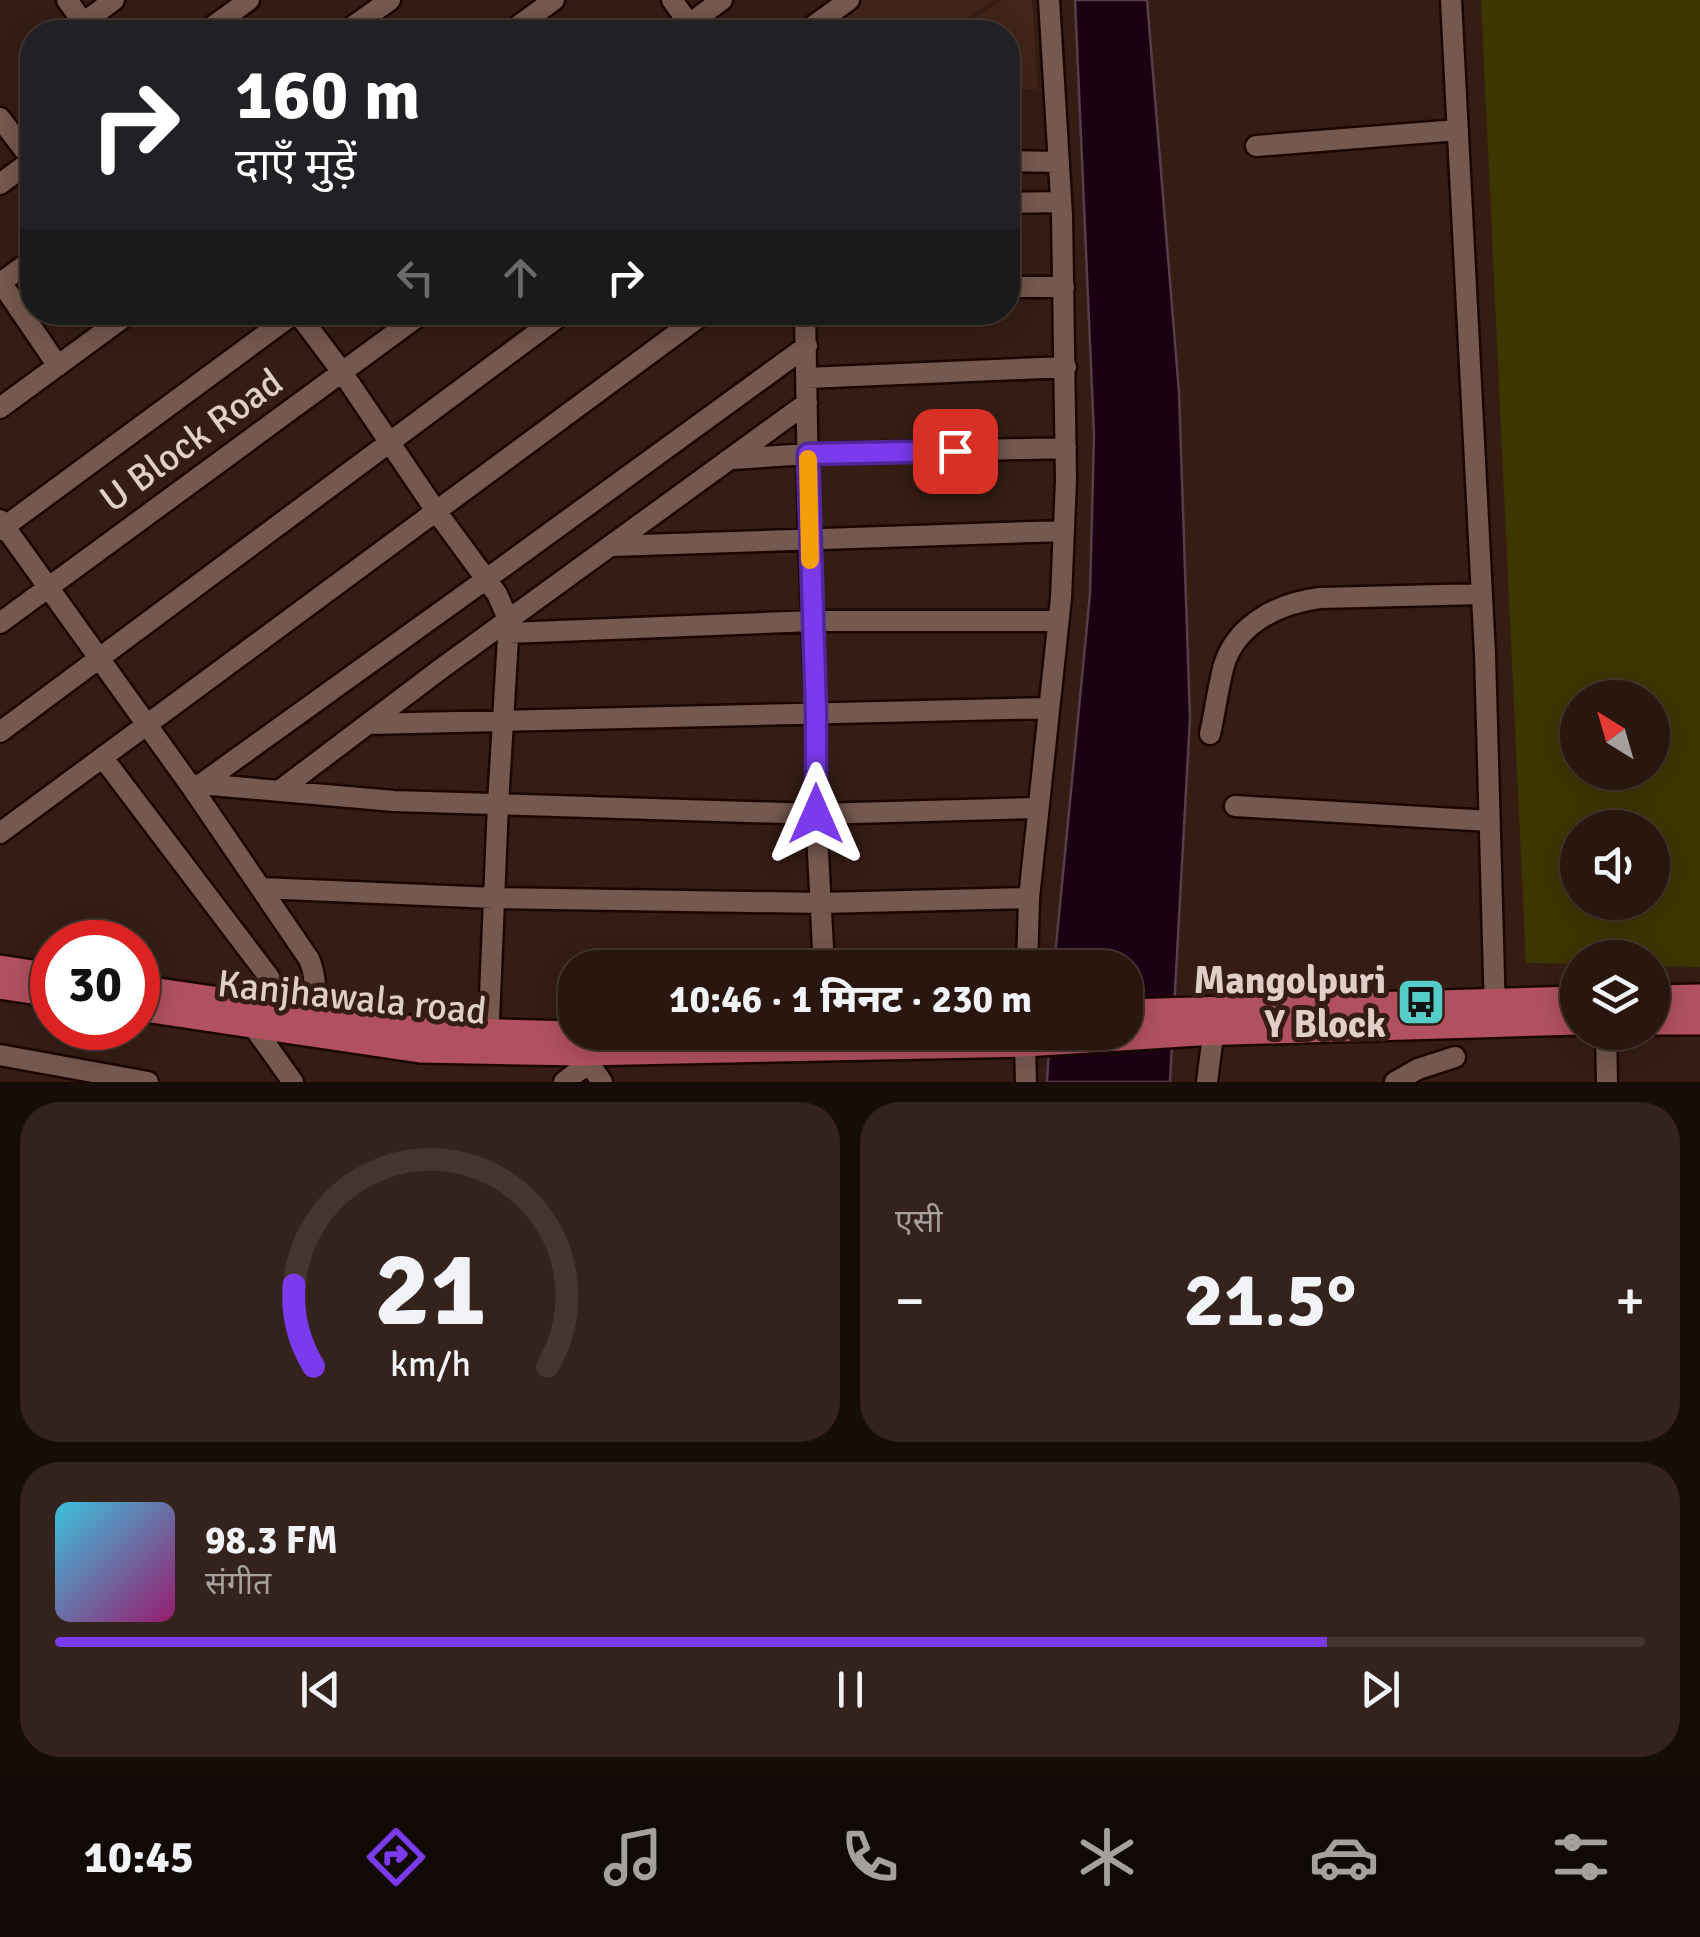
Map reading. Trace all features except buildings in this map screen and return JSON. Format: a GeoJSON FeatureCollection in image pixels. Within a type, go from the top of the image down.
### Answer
{"type":"FeatureCollection","features":[{"type":"Feature","properties":{"kind":"main road"},"geometry":{"type":"LineString","coordinates":[[0,968],[30,973]]}},
{"type":"Feature","properties":{"kind":"main road"},"geometry":{"type":"LineString","coordinates":[[0,986],[30,991]]}},
{"type":"Feature","properties":{"kind":"main road","name":"Kanjhawala road"},"geometry":{"type":"LineString","coordinates":[[160,992],[420,1050],[558,1037]]}},
{"type":"Feature","properties":{"kind":"main road"},"geometry":{"type":"LineString","coordinates":[[1670,998],[1700,997]]}},
{"type":"Feature","properties":{"kind":"main road","name":"Kanjhawala road"},"geometry":{"type":"LineString","coordinates":[[1495,1013],[1560,1002]]}},
{"type":"Feature","properties":{"kind":"main road","name":"Kanjhawala road"},"geometry":{"type":"LineString","coordinates":[[160,1009],[315,1015],[586,1058],[693,1050]]}},
{"type":"Feature","properties":{"kind":"main road","name":"Kanjhawala road"},"geometry":{"type":"LineString","coordinates":[[1143,1027],[1180,1022],[1495,1013],[1560,1020]]}},
{"type":"Feature","properties":{"kind":"main road","name":"Kanjhawala road"},"geometry":{"type":"LineString","coordinates":[[1143,1015],[1180,1022]]}},
{"type":"Feature","properties":{"kind":"main road"},"geometry":{"type":"LineString","coordinates":[[1670,1022],[1700,1022]]}},
{"type":"Feature","properties":{"kind":"street"},"geometry":{"type":"LineString","coordinates":[[95,20],[114,0]]}},
{"type":"Feature","properties":{"kind":"street"},"geometry":{"type":"LineString","coordinates":[[222,20],[249,0]]}},
{"type":"Feature","properties":{"kind":"street"},"geometry":{"type":"LineString","coordinates":[[362,20],[390,0]]}},
{"type":"Feature","properties":{"kind":"street"},"geometry":{"type":"LineString","coordinates":[[526,20],[554,0]]}},
{"type":"Feature","properties":{"kind":"street"},"geometry":{"type":"LineString","coordinates":[[699,20],[722,0]]}},
{"type":"Feature","properties":{"kind":"street"},"geometry":{"type":"LineString","coordinates":[[822,20],[849,0]]}},
{"type":"Feature","properties":{"kind":"street"},"geometry":{"type":"LineString","coordinates":[[1028,950],[1029,898],[1058,621],[1066,448],[1062,202],[1049,0]]}},
{"type":"Feature","properties":{"kind":"street"},"geometry":{"type":"LineString","coordinates":[[1451,0],[1482,594],[1495,1013]]}},
{"type":"Feature","properties":{"kind":"street"},"geometry":{"type":"LineString","coordinates":[[0,118],[20,144]]}},
{"type":"Feature","properties":{"kind":"street"},"geometry":{"type":"LineString","coordinates":[[1256,146],[1458,130]]}},
{"type":"Feature","properties":{"kind":"street"},"geometry":{"type":"LineString","coordinates":[[1020,161],[1059,162]]}},
{"type":"Feature","properties":{"kind":"street"},"geometry":{"type":"LineString","coordinates":[[1020,203],[1062,202]]}},
{"type":"Feature","properties":{"kind":"street"},"geometry":{"type":"LineString","coordinates":[[0,282],[20,311]]}},
{"type":"Feature","properties":{"kind":"street"},"geometry":{"type":"LineString","coordinates":[[1020,288],[1064,287]]}},
{"type":"Feature","properties":{"kind":"street"},"geometry":{"type":"LineString","coordinates":[[30,325],[58,366]]}},
{"type":"Feature","properties":{"kind":"street"},"geometry":{"type":"LineString","coordinates":[[0,408],[113,325]]}},
{"type":"Feature","properties":{"kind":"street"},"geometry":{"type":"LineString","coordinates":[[279,325],[2,526],[145,725],[197,786],[310,959],[316,986],[315,1015]]}},
{"type":"Feature","properties":{"kind":"street"},"geometry":{"type":"LineString","coordinates":[[307,325],[503,603],[508,626],[488,1042]]}},
{"type":"Feature","properties":{"kind":"street","name":"U Block Road"},"geometry":{"type":"LineString","coordinates":[[0,623],[406,325]]}},
{"type":"Feature","properties":{"kind":"street"},"geometry":{"type":"LineString","coordinates":[[0,732],[547,325]]}},
{"type":"Feature","properties":{"kind":"street"},"geometry":{"type":"LineString","coordinates":[[0,833],[688,325]]}},
{"type":"Feature","properties":{"kind":"street"},"geometry":{"type":"LineString","coordinates":[[806,325],[816,814],[823,950]]}},
{"type":"Feature","properties":{"kind":"street"},"geometry":{"type":"LineString","coordinates":[[197,786],[807,346]]}},
{"type":"Feature","properties":{"kind":"street"},"geometry":{"type":"LineString","coordinates":[[806,378],[1066,367]]}},
{"type":"Feature","properties":{"kind":"street"},"geometry":{"type":"LineString","coordinates":[[278,791],[807,404]]}},
{"type":"Feature","properties":{"kind":"street"},"geometry":{"type":"LineString","coordinates":[[730,459],[1066,448]]}},
{"type":"Feature","properties":{"kind":"street"},"geometry":{"type":"LineString","coordinates":[[611,546],[1064,531]]}},
{"type":"Feature","properties":{"kind":"street"},"geometry":{"type":"LineString","coordinates":[[1210,734],[1225,663],[1234,644],[1245,630],[1276,609],[1320,598],[1482,594]]}},
{"type":"Feature","properties":{"kind":"street"},"geometry":{"type":"LineString","coordinates":[[508,626],[1058,621]]}},
{"type":"Feature","properties":{"kind":"street"},"geometry":{"type":"LineString","coordinates":[[368,724],[1049,708]]}},
{"type":"Feature","properties":{"kind":"street"},"geometry":{"type":"LineString","coordinates":[[103,758],[269,977],[275,988],[264,1013],[293,1082]]}},
{"type":"Feature","properties":{"kind":"street"},"geometry":{"type":"LineString","coordinates":[[197,786],[394,801],[816,814],[1038,808]]}},
{"type":"Feature","properties":{"kind":"street"},"geometry":{"type":"LineString","coordinates":[[1235,806],[1490,820]]}},
{"type":"Feature","properties":{"kind":"street"},"geometry":{"type":"LineString","coordinates":[[261,888],[494,898],[821,902],[1029,898]]}},
{"type":"Feature","properties":{"kind":"street"},"geometry":{"type":"LineString","coordinates":[[1207,1082],[1215,1021]]}},
{"type":"Feature","properties":{"kind":"street"},"geometry":{"type":"LineString","coordinates":[[1026,1082],[1031,1050]]}},
{"type":"Feature","properties":{"kind":"street"},"geometry":{"type":"LineString","coordinates":[[1606,1050],[1607,1082]]}},
{"type":"Feature","properties":{"kind":"street"},"geometry":{"type":"LineString","coordinates":[[0,1056],[118,1080],[148,1082]]}},
{"type":"Feature","properties":{"kind":"street"},"geometry":{"type":"LineString","coordinates":[[1395,1082],[1418,1069],[1456,1057]]}},
{"type":"Feature","properties":{"kind":"street"},"geometry":{"type":"LineString","coordinates":[[564,1082],[586,1058],[602,1082]]}},
{"type":"Feature","properties":{"kind":"street"},"geometry":{"type":"LineString","coordinates":[[30,1082],[54,1066]]}},
{"type":"Feature","properties":{"kind":"shaded area"},"geometry":{"type":"Polygon","coordinates":[[[856,0],[994,0],[966,20],[829,20],[856,0]]]}},
{"type":"Feature","properties":{"kind":"shaded area"},"geometry":{"type":"Polygon","coordinates":[[[1002,0],[1032,0],[1038,89],[1020,90],[1020,20],[973,20],[1002,0]]]}},
{"type":"Feature","properties":{"kind":"shaded area"},"geometry":{"type":"Polygon","coordinates":[[[1075,0],[1147,0],[1179,392],[1190,718],[1170,1082],[1047,1082],[1049,1050],[1143,1050],[1143,950],[1056,950],[1090,594],[1094,435],[1075,0]]]}},
{"type":"Feature","properties":{"kind":"shaded area"},"geometry":{"type":"Polygon","coordinates":[[[1481,0],[1700,0],[1700,967],[1670,966],[1670,940],[1560,940],[1560,964],[1526,963],[1481,0]]]}},
{"type":"Feature","properties":{"kind":"slow traffic"},"geometry":{"type":"LineString","coordinates":[[808,459],[810,560]]}},
{"type":"Feature","properties":{"kind":"place","name":"Mangolpuri Y Block"},"geometry":{"type":"Point","coordinates":[1421,1002]}},
{"type":"Feature","properties":{"kind":"route"},"geometry":{"type":"LineString","coordinates":[[816,814],[808,454],[955,451]]}}]}
